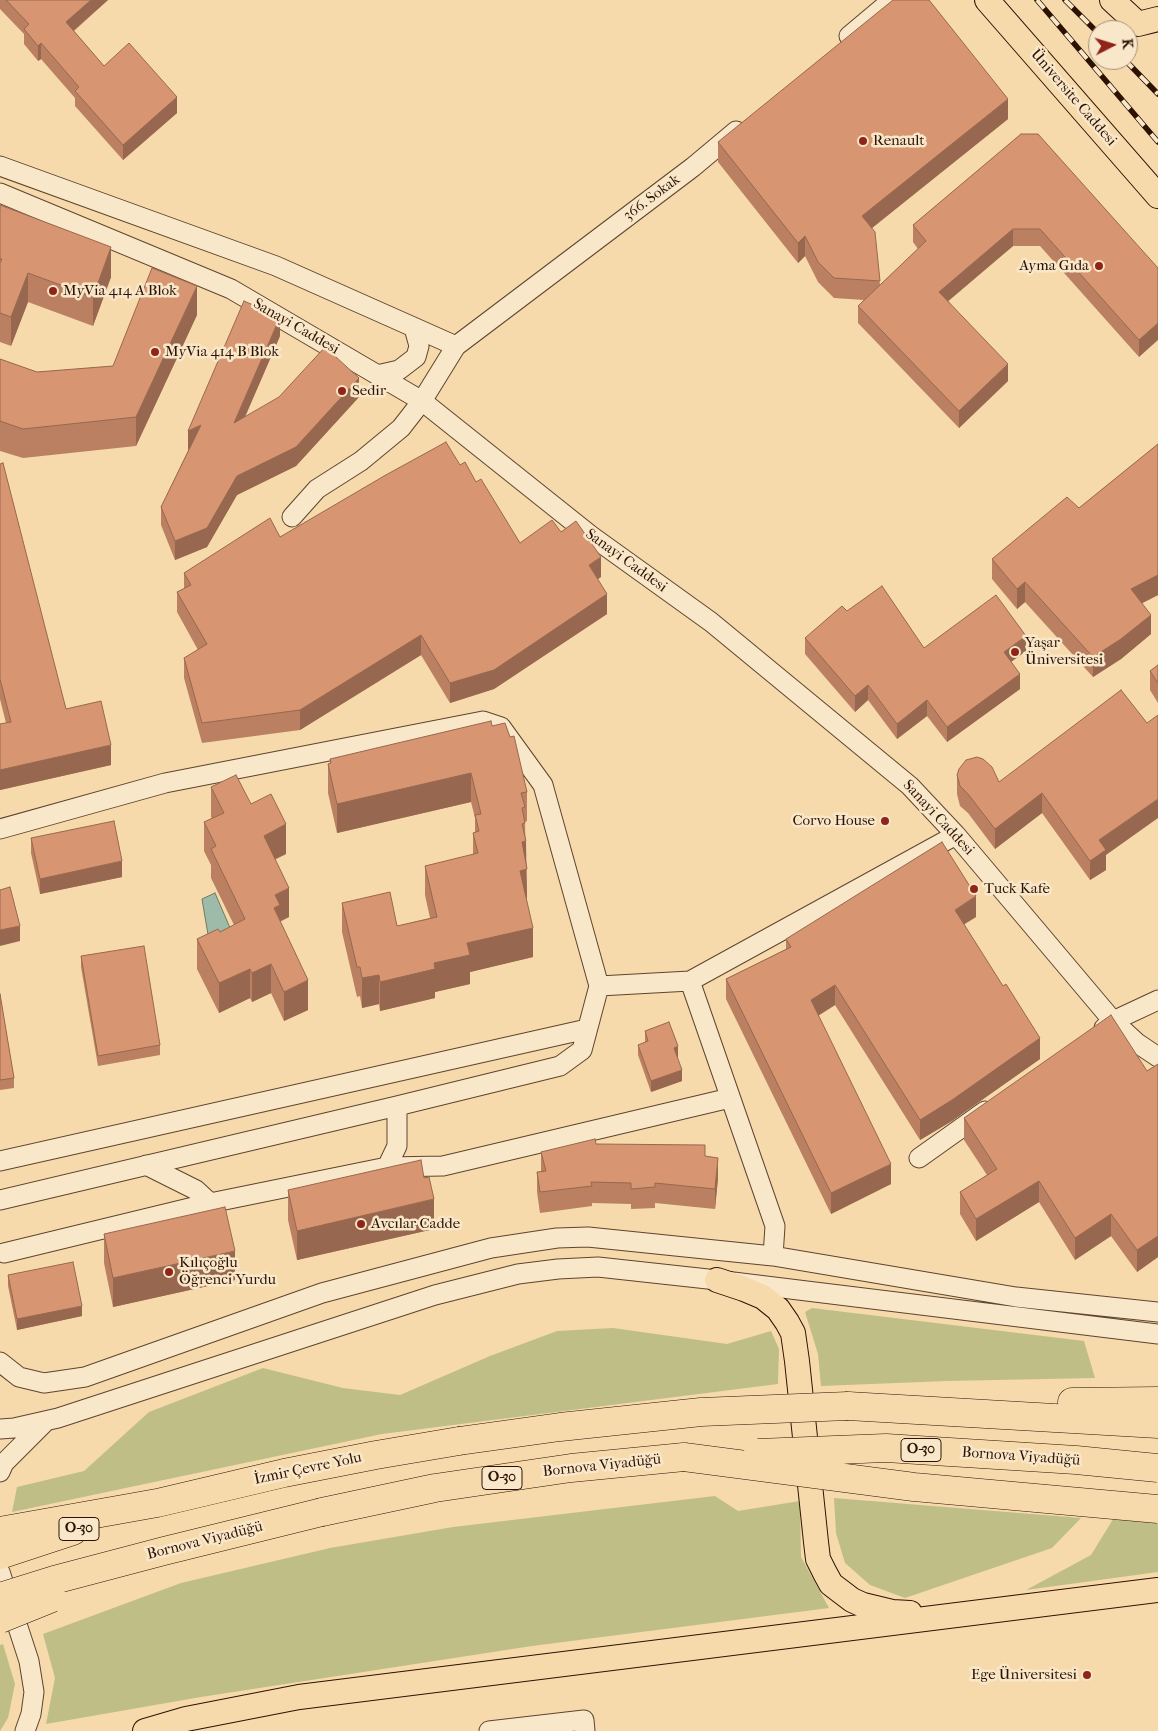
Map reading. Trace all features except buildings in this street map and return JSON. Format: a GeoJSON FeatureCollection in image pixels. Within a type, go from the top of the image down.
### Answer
{"type":"FeatureCollection","features":[{"type":"Feature","properties":{"kind":"highway","name":"O-30"},"geometry":{"type":"LineString","coordinates":[[848,1406],[1158,1401]]}},
{"type":"Feature","properties":{"kind":"highway","name":"O-30"},"geometry":{"type":"LineString","coordinates":[[848,1406],[1158,1424]]}},
{"type":"Feature","properties":{"kind":"highway","name":"İzmir Çevre Yolu"},"geometry":{"type":"LineString","coordinates":[[158,1503],[284,1473],[459,1441],[560,1427],[701,1412],[848,1406]]}},
{"type":"Feature","properties":{"kind":"highway","name":"Bornova Viyadüğü"},"geometry":{"type":"LineString","coordinates":[[0,1597],[164,1550],[322,1512],[435,1488],[571,1468],[684,1457],[886,1448],[1076,1460],[1158,1468]]}},
{"type":"Feature","properties":{"kind":"highway"},"geometry":{"type":"LineString","coordinates":[[684,1457],[914,1487],[1158,1509]]}},
{"type":"Feature","properties":{"kind":"highway","name":"O-30"},"geometry":{"type":"LineString","coordinates":[[0,1555],[158,1503]]}},
{"type":"Feature","properties":{"kind":"highway"},"geometry":{"type":"LineString","coordinates":[[0,1530],[158,1503]]}},
{"type":"Feature","properties":{"kind":"highway"},"geometry":{"type":"LineString","coordinates":[[0,1619],[164,1550]]}},
{"type":"Feature","properties":{"kind":"main road","name":"Üniversite Caddesi"},"geometry":{"type":"LineString","coordinates":[[987,0],[1158,196]]}},
{"type":"Feature","properties":{"kind":"main road"},"geometry":{"type":"LineString","coordinates":[[1112,0],[1138,24],[1158,19]]}},
{"type":"Feature","properties":{"kind":"main road"},"geometry":{"type":"LineString","coordinates":[[717,1280],[763,1297],[778,1309],[793,1333],[818,1560],[831,1584],[852,1600],[863,1605],[892,1612],[954,1615]]}},
{"type":"Feature","properties":{"kind":"main road"},"geometry":{"type":"LineString","coordinates":[[146,1731],[186,1719],[299,1697],[1158,1590]]}},
{"type":"Feature","properties":{"kind":"street"},"geometry":{"type":"LineString","coordinates":[[838,45],[892,0]]}},
{"type":"Feature","properties":{"kind":"street","name":"366. Sokak"},"geometry":{"type":"LineString","coordinates":[[300,523],[317,489],[361,461],[401,428],[422,401],[456,346],[693,167],[747,122]]}},
{"type":"Feature","properties":{"kind":"street"},"geometry":{"type":"LineString","coordinates":[[0,166],[276,266],[456,346]]}},
{"type":"Feature","properties":{"kind":"street","name":"Sanayi Caddesi"},"geometry":{"type":"LineString","coordinates":[[0,193],[231,289],[422,401],[456,438],[711,622],[910,786],[956,835],[1114,1021],[1137,1043],[1158,1057]]}},
{"type":"Feature","properties":{"kind":"street"},"geometry":{"type":"LineString","coordinates":[[377,375],[399,370],[416,357],[419,346],[414,328]]}},
{"type":"Feature","properties":{"kind":"street"},"geometry":{"type":"LineString","coordinates":[[0,829],[165,783],[483,721],[501,727],[543,785],[599,986],[582,1050],[560,1066],[0,1200]]}},
{"type":"Feature","properties":{"kind":"street"},"geometry":{"type":"LineString","coordinates":[[599,986],[690,982],[956,835]]}},
{"type":"Feature","properties":{"kind":"street"},"geometry":{"type":"LineString","coordinates":[[690,982],[776,1226],[773,1256]]}},
{"type":"Feature","properties":{"kind":"street"},"geometry":{"type":"LineString","coordinates":[[1089,1038],[1114,1021],[1158,1000]]}},
{"type":"Feature","properties":{"kind":"street"},"geometry":{"type":"LineString","coordinates":[[0,1161],[587,1029]]}},
{"type":"Feature","properties":{"kind":"street"},"geometry":{"type":"LineString","coordinates":[[4,1253],[210,1203],[387,1167],[443,1166],[730,1098]]}},
{"type":"Feature","properties":{"kind":"street"},"geometry":{"type":"LineString","coordinates":[[919,1158],[1000,1101]]}},
{"type":"Feature","properties":{"kind":"street"},"geometry":{"type":"LineString","coordinates":[[387,1167],[397,1146],[398,1106]]}},
{"type":"Feature","properties":{"kind":"street"},"geometry":{"type":"LineString","coordinates":[[146,1165],[196,1190],[210,1203]]}},
{"type":"Feature","properties":{"kind":"street"},"geometry":{"type":"LineString","coordinates":[[0,1362],[20,1377],[44,1383],[84,1377],[322,1292],[491,1248],[557,1238],[588,1237],[773,1256],[1016,1297],[1158,1312]]}},
{"type":"Feature","properties":{"kind":"street"},"geometry":{"type":"LineString","coordinates":[[0,1429],[14,1428],[67,1415],[435,1295],[518,1274],[558,1269],[598,1267],[1158,1334]]}},
{"type":"Feature","properties":{"kind":"street"},"geometry":{"type":"LineString","coordinates":[[0,1472],[4,1463],[47,1420]]}},
{"type":"Feature","properties":{"kind":"street"},"geometry":{"type":"LineString","coordinates":[[0,1572],[29,1661],[34,1692],[31,1714],[25,1731]]}},
{"type":"Feature","properties":{"kind":"street"},"geometry":{"type":"LineString","coordinates":[[489,1731],[584,1720],[585,1731]]}},
{"type":"Feature","properties":{"kind":"shaded area"},"geometry":{"type":"Polygon","coordinates":[[[215,893],[240,951],[213,964],[202,899],[215,893]]]}},
{"type":"Feature","properties":{"kind":"shaded area"},"geometry":{"type":"Polygon","coordinates":[[[812,1308],[1084,1341],[1095,1378],[821,1386],[818,1354],[805,1312],[812,1308]]]}},
{"type":"Feature","properties":{"kind":"shaded area"},"geometry":{"type":"Polygon","coordinates":[[[613,1328],[727,1344],[771,1331],[779,1349],[778,1384],[382,1434],[12,1512],[17,1487],[84,1471],[149,1412],[263,1368],[343,1388],[400,1395],[490,1356],[557,1331],[613,1328]]]}},
{"type":"Feature","properties":{"kind":"shaded area"},"geometry":{"type":"Polygon","coordinates":[[[715,1496],[738,1511],[800,1501],[801,1557],[829,1608],[532,1646],[201,1697],[46,1724],[55,1678],[43,1634],[181,1583],[330,1548],[453,1527],[715,1496]]]}},
{"type":"Feature","properties":{"kind":"shaded area"},"geometry":{"type":"Polygon","coordinates":[[[834,1498],[1081,1518],[1052,1548],[905,1598],[870,1585],[845,1563],[836,1533],[834,1498]]]}},
{"type":"Feature","properties":{"kind":"shaded area"},"geometry":{"type":"Polygon","coordinates":[[[1115,1516],[1158,1520],[1158,1572],[1026,1590],[1091,1555],[1115,1516]]]}},
{"type":"Feature","properties":{"kind":"shaded area"},"geometry":{"type":"Polygon","coordinates":[[[3,1644],[15,1684],[8,1718],[0,1731],[0,1645],[3,1644]]]}},
{"type":"Feature","properties":{"kind":"railway"},"geometry":{"type":"LineString","coordinates":[[1037,0],[1158,142]]}},
{"type":"Feature","properties":{"kind":"railway"},"geometry":{"type":"LineString","coordinates":[[1065,0],[1088,23]]}},
{"type":"Feature","properties":{"kind":"railway"},"geometry":{"type":"LineString","coordinates":[[1135,70],[1158,94]]}},
{"type":"Feature","properties":{"kind":"place","name":"Renault"},"geometry":{"type":"Point","coordinates":[863,141]}},
{"type":"Feature","properties":{"kind":"place","name":"Ayma Gıda"},"geometry":{"type":"Point","coordinates":[1099,266]}},
{"type":"Feature","properties":{"kind":"place","name":"MyVia 414 A Blok"},"geometry":{"type":"Point","coordinates":[53,291]}},
{"type":"Feature","properties":{"kind":"place","name":"MyVia 414 B Blok"},"geometry":{"type":"Point","coordinates":[155,352]}},
{"type":"Feature","properties":{"kind":"place","name":"Sedir"},"geometry":{"type":"Point","coordinates":[342,391]}},
{"type":"Feature","properties":{"kind":"place","name":"Yaşar Üniversitesi"},"geometry":{"type":"Point","coordinates":[1015,652]}},
{"type":"Feature","properties":{"kind":"place","name":"Corvo House"},"geometry":{"type":"Point","coordinates":[885,821]}},
{"type":"Feature","properties":{"kind":"place","name":"Tuck Kafe"},"geometry":{"type":"Point","coordinates":[974,889]}},
{"type":"Feature","properties":{"kind":"place","name":"Avcılar Cadde"},"geometry":{"type":"Point","coordinates":[361,1224]}},
{"type":"Feature","properties":{"kind":"place","name":"Kılıçoğlu Öğrenci Yurdu"},"geometry":{"type":"Point","coordinates":[169,1272]}},
{"type":"Feature","properties":{"kind":"place","name":"Ege Üniversitesi"},"geometry":{"type":"Point","coordinates":[1087,1675]}}]}
